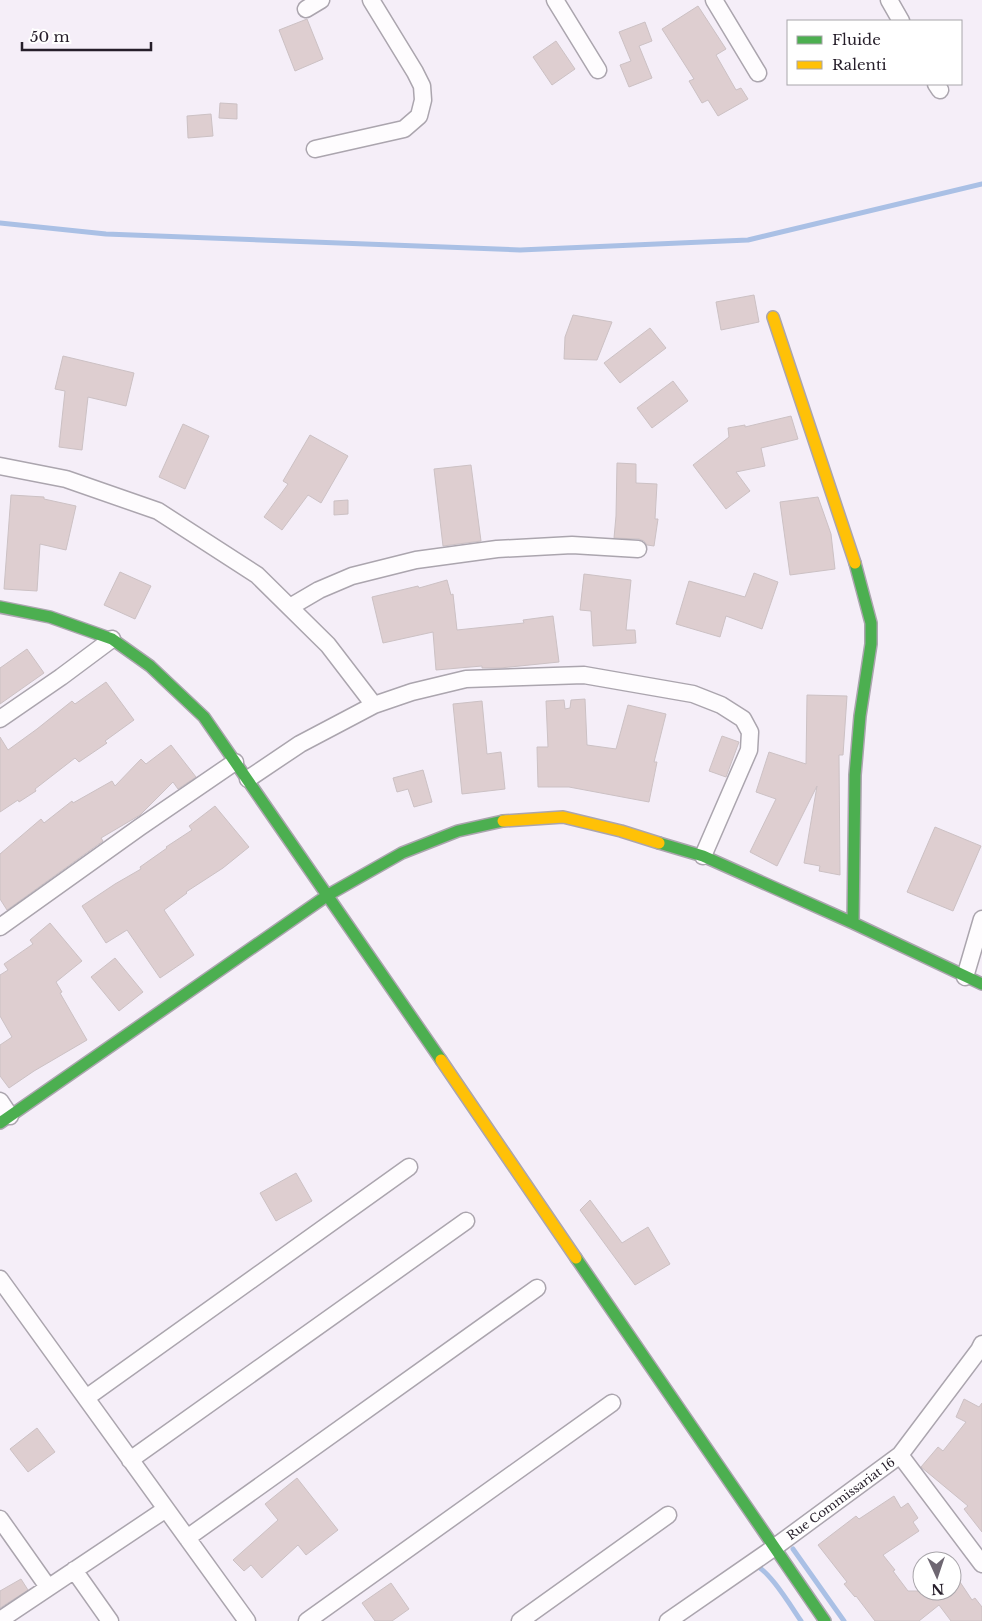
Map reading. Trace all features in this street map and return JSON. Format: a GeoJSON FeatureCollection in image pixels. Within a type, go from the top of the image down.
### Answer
{"type":"FeatureCollection","features":[{"type":"Feature","properties":{"kind":"street"},"geometry":{"type":"LineString","coordinates":[[306,9],[321,0]]}},
{"type":"Feature","properties":{"kind":"street"},"geometry":{"type":"LineString","coordinates":[[315,149],[404,129],[419,116],[423,100],[422,86],[371,0]]}},
{"type":"Feature","properties":{"kind":"street"},"geometry":{"type":"LineString","coordinates":[[555,0],[598,70]]}},
{"type":"Feature","properties":{"kind":"street"},"geometry":{"type":"LineString","coordinates":[[714,0],[758,73]]}},
{"type":"Feature","properties":{"kind":"street"},"geometry":{"type":"LineString","coordinates":[[888,0],[900,20]]}},
{"type":"Feature","properties":{"kind":"street"},"geometry":{"type":"LineString","coordinates":[[773,317],[858,573],[871,623],[871,644],[860,716],[856,774],[853,923]]}},
{"type":"Feature","properties":{"kind":"street"},"geometry":{"type":"LineString","coordinates":[[0,466],[66,479],[158,511],[257,575],[328,645],[374,705]]}},
{"type":"Feature","properties":{"kind":"street"},"geometry":{"type":"LineString","coordinates":[[290,607],[319,590],[352,576],[416,560],[497,549],[572,545],[638,549]]}},
{"type":"Feature","properties":{"kind":"street"},"geometry":{"type":"LineString","coordinates":[[0,608],[50,617],[112,639],[150,666],[204,717],[825,1621]]}},
{"type":"Feature","properties":{"kind":"street"},"geometry":{"type":"LineString","coordinates":[[0,719],[112,639]]}},
{"type":"Feature","properties":{"kind":"street"},"geometry":{"type":"LineString","coordinates":[[248,779],[300,744],[374,705],[412,692],[466,679],[584,675],[693,694],[721,705],[743,719],[750,732],[749,750],[703,856]]}},
{"type":"Feature","properties":{"kind":"street"},"geometry":{"type":"LineString","coordinates":[[0,927],[140,826],[235,762]]}},
{"type":"Feature","properties":{"kind":"street"},"geometry":{"type":"LineString","coordinates":[[0,1101],[5,1119],[328,895],[402,853],[458,832],[510,820],[563,817],[622,831],[703,856],[853,923],[982,984]]}},
{"type":"Feature","properties":{"kind":"street"},"geometry":{"type":"LineString","coordinates":[[965,977],[982,919]]}},
{"type":"Feature","properties":{"kind":"street"},"geometry":{"type":"LineString","coordinates":[[86,1398],[409,1167]]}},
{"type":"Feature","properties":{"kind":"street"},"geometry":{"type":"LineString","coordinates":[[130,1460],[466,1221]]}},
{"type":"Feature","properties":{"kind":"street"},"geometry":{"type":"LineString","coordinates":[[0,1279],[247,1621]]}},
{"type":"Feature","properties":{"kind":"street"},"geometry":{"type":"LineString","coordinates":[[187,1538],[537,1288]]}},
{"type":"Feature","properties":{"kind":"street","name":"Rue Commissariat 16"},"geometry":{"type":"LineString","coordinates":[[668,1621],[775,1547],[900,1455],[981,1348]]}},
{"type":"Feature","properties":{"kind":"street"},"geometry":{"type":"LineString","coordinates":[[307,1621],[612,1403]]}},
{"type":"Feature","properties":{"kind":"street"},"geometry":{"type":"LineString","coordinates":[[900,1455],[982,1564]]}},
{"type":"Feature","properties":{"kind":"street"},"geometry":{"type":"LineString","coordinates":[[0,1620],[166,1509]]}},
{"type":"Feature","properties":{"kind":"street"},"geometry":{"type":"LineString","coordinates":[[520,1621],[668,1515]]}},
{"type":"Feature","properties":{"kind":"street"},"geometry":{"type":"LineString","coordinates":[[0,1519],[48,1587]]}},
{"type":"Feature","properties":{"kind":"street"},"geometry":{"type":"LineString","coordinates":[[74,1570],[105,1619]]}},
{"type":"Feature","properties":{"kind":"building"},"geometry":{"type":"Polygon","coordinates":[[[698,6],[726,49],[716,55],[736,90],[741,88],[748,99],[718,116],[708,100],[702,103],[689,81],[694,79],[662,29],[698,6]]]}},
{"type":"Feature","properties":{"kind":"building"},"geometry":{"type":"Polygon","coordinates":[[[307,19],[323,59],[295,71],[279,30],[307,19]]]}},
{"type":"Feature","properties":{"kind":"building"},"geometry":{"type":"Polygon","coordinates":[[[645,22],[652,41],[639,46],[652,78],[629,87],[620,65],[631,61],[619,32],[645,22]]]}},
{"type":"Feature","properties":{"kind":"building"},"geometry":{"type":"Polygon","coordinates":[[[556,41],[575,69],[552,85],[533,57],[556,41]]]}},
{"type":"Feature","properties":{"kind":"building"},"geometry":{"type":"Polygon","coordinates":[[[220,103],[237,104],[237,119],[219,118],[220,103]]]}},
{"type":"Feature","properties":{"kind":"building"},"geometry":{"type":"Polygon","coordinates":[[[211,114],[213,136],[188,138],[187,116],[211,114]]]}},
{"type":"Feature","properties":{"kind":"building"},"geometry":{"type":"Polygon","coordinates":[[[754,295],[759,322],[721,330],[716,302],[754,295]]]}},
{"type":"Feature","properties":{"kind":"building"},"geometry":{"type":"Polygon","coordinates":[[[573,315],[612,322],[597,360],[564,359],[565,337],[573,315]]]}},
{"type":"Feature","properties":{"kind":"building"},"geometry":{"type":"Polygon","coordinates":[[[650,328],[666,348],[620,383],[604,363],[650,328]]]}},
{"type":"Feature","properties":{"kind":"building"},"geometry":{"type":"Polygon","coordinates":[[[63,356],[134,373],[126,406],[88,397],[82,450],[59,447],[65,391],[55,389],[63,356]]]}},
{"type":"Feature","properties":{"kind":"building"},"geometry":{"type":"Polygon","coordinates":[[[673,381],[688,401],[652,428],[637,408],[673,381]]]}},
{"type":"Feature","properties":{"kind":"building"},"geometry":{"type":"Polygon","coordinates":[[[791,416],[798,439],[761,448],[765,466],[736,472],[750,491],[726,509],[693,465],[729,437],[728,428],[745,425],[745,427],[791,416]]]}},
{"type":"Feature","properties":{"kind":"building"},"geometry":{"type":"Polygon","coordinates":[[[183,424],[209,436],[185,489],[159,477],[183,424]]]}},
{"type":"Feature","properties":{"kind":"building"},"geometry":{"type":"Polygon","coordinates":[[[310,435],[348,456],[321,503],[308,495],[282,530],[264,517],[288,484],[283,481],[310,435]]]}},
{"type":"Feature","properties":{"kind":"building"},"geometry":{"type":"Polygon","coordinates":[[[617,463],[636,464],[636,483],[657,484],[655,519],[658,519],[654,546],[647,545],[639,539],[614,538],[617,463]]]}},
{"type":"Feature","properties":{"kind":"building"},"geometry":{"type":"Polygon","coordinates":[[[471,465],[481,541],[443,546],[434,469],[471,465]]]}},
{"type":"Feature","properties":{"kind":"building"},"geometry":{"type":"Polygon","coordinates":[[[11,495],[44,497],[44,499],[76,506],[66,550],[40,544],[37,591],[4,589],[11,495]]]}},
{"type":"Feature","properties":{"kind":"building"},"geometry":{"type":"Polygon","coordinates":[[[818,497],[831,534],[835,569],[790,575],[780,502],[818,497]]]}},
{"type":"Feature","properties":{"kind":"building"},"geometry":{"type":"Polygon","coordinates":[[[348,500],[348,514],[334,515],[334,501],[348,500]]]}},
{"type":"Feature","properties":{"kind":"building"},"geometry":{"type":"Polygon","coordinates":[[[120,572],[151,586],[135,619],[104,605],[120,572]]]}},
{"type":"Feature","properties":{"kind":"building"},"geometry":{"type":"Polygon","coordinates":[[[754,573],[778,582],[762,629],[726,616],[720,637],[676,624],[689,581],[745,597],[754,573]]]}},
{"type":"Feature","properties":{"kind":"building"},"geometry":{"type":"Polygon","coordinates":[[[584,574],[631,580],[626,630],[635,630],[636,643],[593,646],[591,611],[580,610],[584,574]]]}},
{"type":"Feature","properties":{"kind":"building"},"geometry":{"type":"Polygon","coordinates":[[[447,580],[451,595],[453,594],[457,630],[524,623],[523,620],[553,616],[559,662],[500,668],[482,668],[482,666],[436,670],[433,632],[383,643],[372,597],[418,586],[419,588],[447,580]]]}},
{"type":"Feature","properties":{"kind":"building"},"geometry":{"type":"Polygon","coordinates":[[[27,649],[44,673],[0,704],[0,668],[27,649]]]}},
{"type":"Feature","properties":{"kind":"building"},"geometry":{"type":"Polygon","coordinates":[[[106,682],[134,720],[105,741],[107,743],[79,762],[75,758],[35,789],[36,791],[0,812],[0,737],[8,750],[72,701],[75,704],[106,682]]]}},
{"type":"Feature","properties":{"kind":"building"},"geometry":{"type":"Polygon","coordinates":[[[807,695],[847,696],[843,755],[839,755],[840,875],[819,871],[820,866],[804,863],[817,786],[777,866],[750,852],[776,799],[756,792],[769,752],[806,764],[807,695]]]}},
{"type":"Feature","properties":{"kind":"building"},"geometry":{"type":"Polygon","coordinates":[[[585,699],[587,745],[616,749],[628,705],[666,714],[654,762],[657,762],[649,802],[569,787],[538,787],[537,747],[548,747],[546,701],[564,700],[565,709],[570,708],[571,700],[585,699]]]}},
{"type":"Feature","properties":{"kind":"building"},"geometry":{"type":"Polygon","coordinates":[[[482,701],[487,754],[501,752],[505,789],[462,794],[453,704],[482,701]]]}},
{"type":"Feature","properties":{"kind":"building"},"geometry":{"type":"Polygon","coordinates":[[[722,736],[739,742],[726,777],[709,771],[722,736]]]}},
{"type":"Feature","properties":{"kind":"building"},"geometry":{"type":"Polygon","coordinates":[[[171,745],[196,777],[178,789],[173,782],[140,815],[101,838],[103,841],[7,910],[0,899],[0,854],[41,819],[44,823],[72,801],[73,803],[112,781],[115,786],[141,759],[146,764],[171,745]]]}},
{"type":"Feature","properties":{"kind":"building"},"geometry":{"type":"Polygon","coordinates":[[[423,770],[432,802],[414,807],[408,789],[397,792],[393,778],[423,770]]]}},
{"type":"Feature","properties":{"kind":"building"},"geometry":{"type":"Polygon","coordinates":[[[215,806],[249,847],[164,910],[194,955],[160,978],[127,930],[106,943],[82,906],[141,869],[140,867],[166,847],[192,830],[189,826],[215,806]]]}},
{"type":"Feature","properties":{"kind":"building"},"geometry":{"type":"Polygon","coordinates":[[[935,827],[981,846],[953,911],[907,892],[935,827]]]}},
{"type":"Feature","properties":{"kind":"building"},"geometry":{"type":"Polygon","coordinates":[[[50,923],[82,961],[56,982],[62,992],[60,993],[87,1040],[9,1088],[0,1076],[0,1045],[12,1037],[0,1016],[0,975],[8,970],[4,964],[33,944],[30,940],[50,923]]]}},
{"type":"Feature","properties":{"kind":"building"},"geometry":{"type":"Polygon","coordinates":[[[115,958],[143,992],[119,1011],[91,977],[115,958]]]}},
{"type":"Feature","properties":{"kind":"building"},"geometry":{"type":"Polygon","coordinates":[[[296,1173],[312,1201],[276,1221],[260,1193],[296,1173]]]}},
{"type":"Feature","properties":{"kind":"building"},"geometry":{"type":"Polygon","coordinates":[[[590,1200],[622,1243],[648,1227],[670,1264],[635,1285],[580,1210],[590,1200]]]}},
{"type":"Feature","properties":{"kind":"building"},"geometry":{"type":"Polygon","coordinates":[[[964,1399],[979,1407],[982,1403],[982,1532],[964,1509],[968,1506],[921,1467],[938,1447],[943,1451],[966,1422],[956,1417],[964,1399]]]}},
{"type":"Feature","properties":{"kind":"building"},"geometry":{"type":"Polygon","coordinates":[[[37,1428],[55,1452],[28,1472],[10,1449],[37,1428]]]}},
{"type":"Feature","properties":{"kind":"building"},"geometry":{"type":"Polygon","coordinates":[[[297,1478],[338,1530],[306,1555],[298,1545],[262,1578],[251,1565],[244,1571],[233,1560],[278,1520],[265,1504],[297,1478]]]}},
{"type":"Feature","properties":{"kind":"building"},"geometry":{"type":"Polygon","coordinates":[[[894,1496],[901,1508],[908,1503],[918,1518],[913,1522],[919,1531],[883,1555],[895,1570],[893,1571],[908,1591],[912,1591],[912,1601],[962,1601],[962,1585],[972,1600],[975,1598],[982,1607],[982,1621],[951,1621],[939,1605],[919,1621],[875,1621],[844,1584],[847,1582],[818,1545],[856,1516],[859,1519],[894,1496]]]}},
{"type":"Feature","properties":{"kind":"building"},"geometry":{"type":"Polygon","coordinates":[[[21,1579],[28,1590],[0,1608],[0,1591],[21,1579]]]}},
{"type":"Feature","properties":{"kind":"building"},"geometry":{"type":"Polygon","coordinates":[[[391,1583],[409,1609],[392,1621],[375,1621],[362,1603],[391,1583]]]}},
{"type":"Feature","properties":{"kind":"waterway"},"geometry":{"type":"LineString","coordinates":[[0,223],[106,234],[520,250],[748,240],[982,184]]}},
{"type":"Feature","properties":{"kind":"waterway"},"geometry":{"type":"LineString","coordinates":[[793,1549],[844,1621]]}},
{"type":"Feature","properties":{"kind":"waterway"},"geometry":{"type":"LineString","coordinates":[[754,1565],[766,1573],[773,1581],[801,1621]]}},
{"type":"Feature","properties":{"kind":"traffic: fast"},"geometry":{"type":"LineString","coordinates":[[853,923],[855,775],[860,716],[871,644],[871,623],[855,563]]}},
{"type":"Feature","properties":{"kind":"traffic: fast"},"geometry":{"type":"LineString","coordinates":[[0,607],[50,617],[112,639],[150,666],[204,717],[441,1060]]}},
{"type":"Feature","properties":{"kind":"traffic: fast"},"geometry":{"type":"LineString","coordinates":[[0,1123],[328,895],[402,853],[458,831],[503,821]]}},
{"type":"Feature","properties":{"kind":"traffic: fast"},"geometry":{"type":"LineString","coordinates":[[659,843],[703,856],[853,923],[982,984]]}},
{"type":"Feature","properties":{"kind":"traffic: fast"},"geometry":{"type":"LineString","coordinates":[[576,1258],[825,1621]]}},
{"type":"Feature","properties":{"kind":"traffic: slow"},"geometry":{"type":"LineString","coordinates":[[773,317],[855,563]]}},
{"type":"Feature","properties":{"kind":"traffic: slow"},"geometry":{"type":"LineString","coordinates":[[503,821],[563,817],[621,831],[659,843]]}},
{"type":"Feature","properties":{"kind":"traffic: slow"},"geometry":{"type":"LineString","coordinates":[[441,1060],[576,1258]]}}]}
